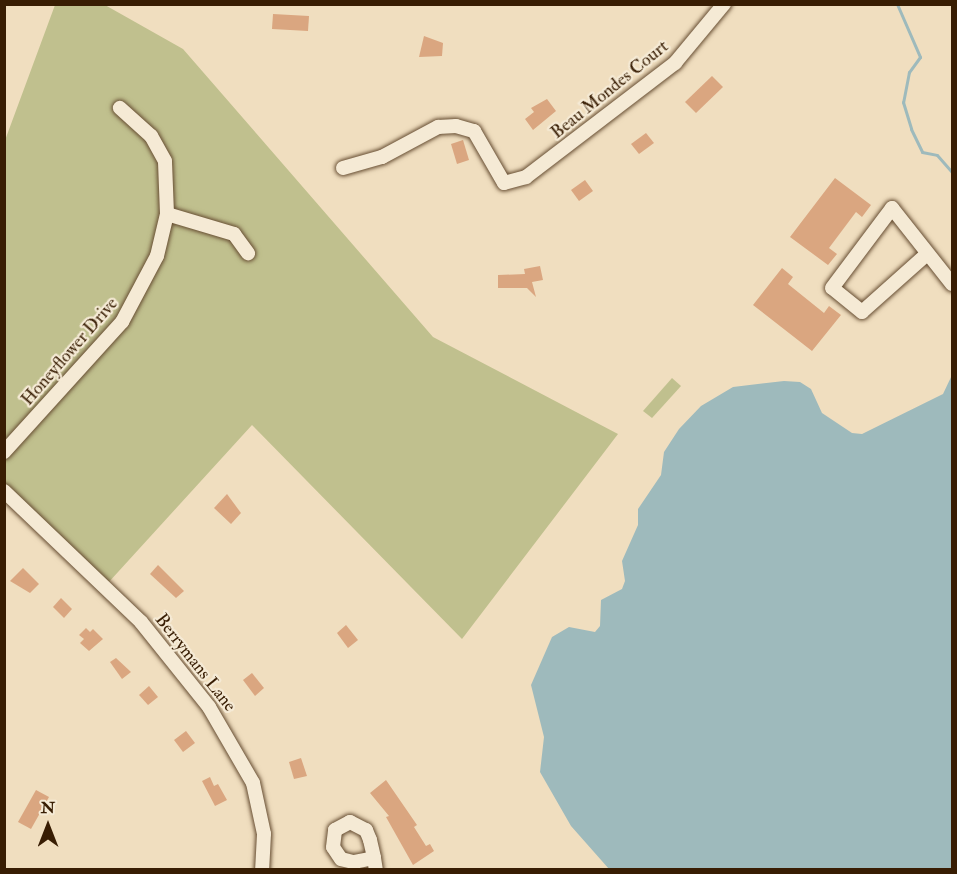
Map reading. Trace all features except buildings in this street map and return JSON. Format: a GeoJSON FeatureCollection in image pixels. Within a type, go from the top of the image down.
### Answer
{"type":"FeatureCollection","features":[{"type":"Feature","properties":{"kind":"street","name":"Beau Mondes Court"},"geometry":{"type":"LineString","coordinates":[[343,168],[382,158],[438,127],[456,126],[474,131],[504,183],[535,172],[653,82],[690,48],[724,4]]}},
{"type":"Feature","properties":{"kind":"street","name":"Honeyflower Drive"},"geometry":{"type":"LineString","coordinates":[[4,452],[122,322],[157,256],[167,214],[167,174],[160,148],[120,108]]}},
{"type":"Feature","properties":{"kind":"street"},"geometry":{"type":"LineString","coordinates":[[927,254],[862,312],[832,288],[892,208],[952,284]]}},
{"type":"Feature","properties":{"kind":"street"},"geometry":{"type":"LineString","coordinates":[[167,214],[234,234],[249,253]]}},
{"type":"Feature","properties":{"kind":"street","name":"Berrymans Lane"},"geometry":{"type":"LineString","coordinates":[[6,494],[162,644],[209,707],[253,783],[264,834],[262,870]]}},
{"type":"Feature","properties":{"kind":"green space"},"geometry":{"type":"Polygon","coordinates":[[[55,5],[105,5],[183,49],[433,337],[618,434],[462,639],[252,425],[108,583],[5,487],[4,143],[55,5]]]}},
{"type":"Feature","properties":{"kind":"green space"},"geometry":{"type":"Polygon","coordinates":[[[672,378],[681,386],[652,418],[643,411],[672,378]]]}},
{"type":"Feature","properties":{"kind":"water"},"geometry":{"type":"Polygon","coordinates":[[[952,375],[952,869],[609,869],[571,826],[540,772],[544,737],[531,685],[552,637],[569,627],[595,632],[600,626],[601,600],[622,589],[625,581],[622,561],[638,525],[638,509],[661,475],[664,452],[679,429],[701,406],[733,387],[784,381],[800,382],[811,389],[822,413],[852,433],[862,434],[943,394],[952,375]]]}},
{"type":"Feature","properties":{"kind":"waterway"},"geometry":{"type":"LineString","coordinates":[[897,4],[920,57],[909,72],[903,102],[911,129],[922,152],[937,155],[952,172]]}}]}
